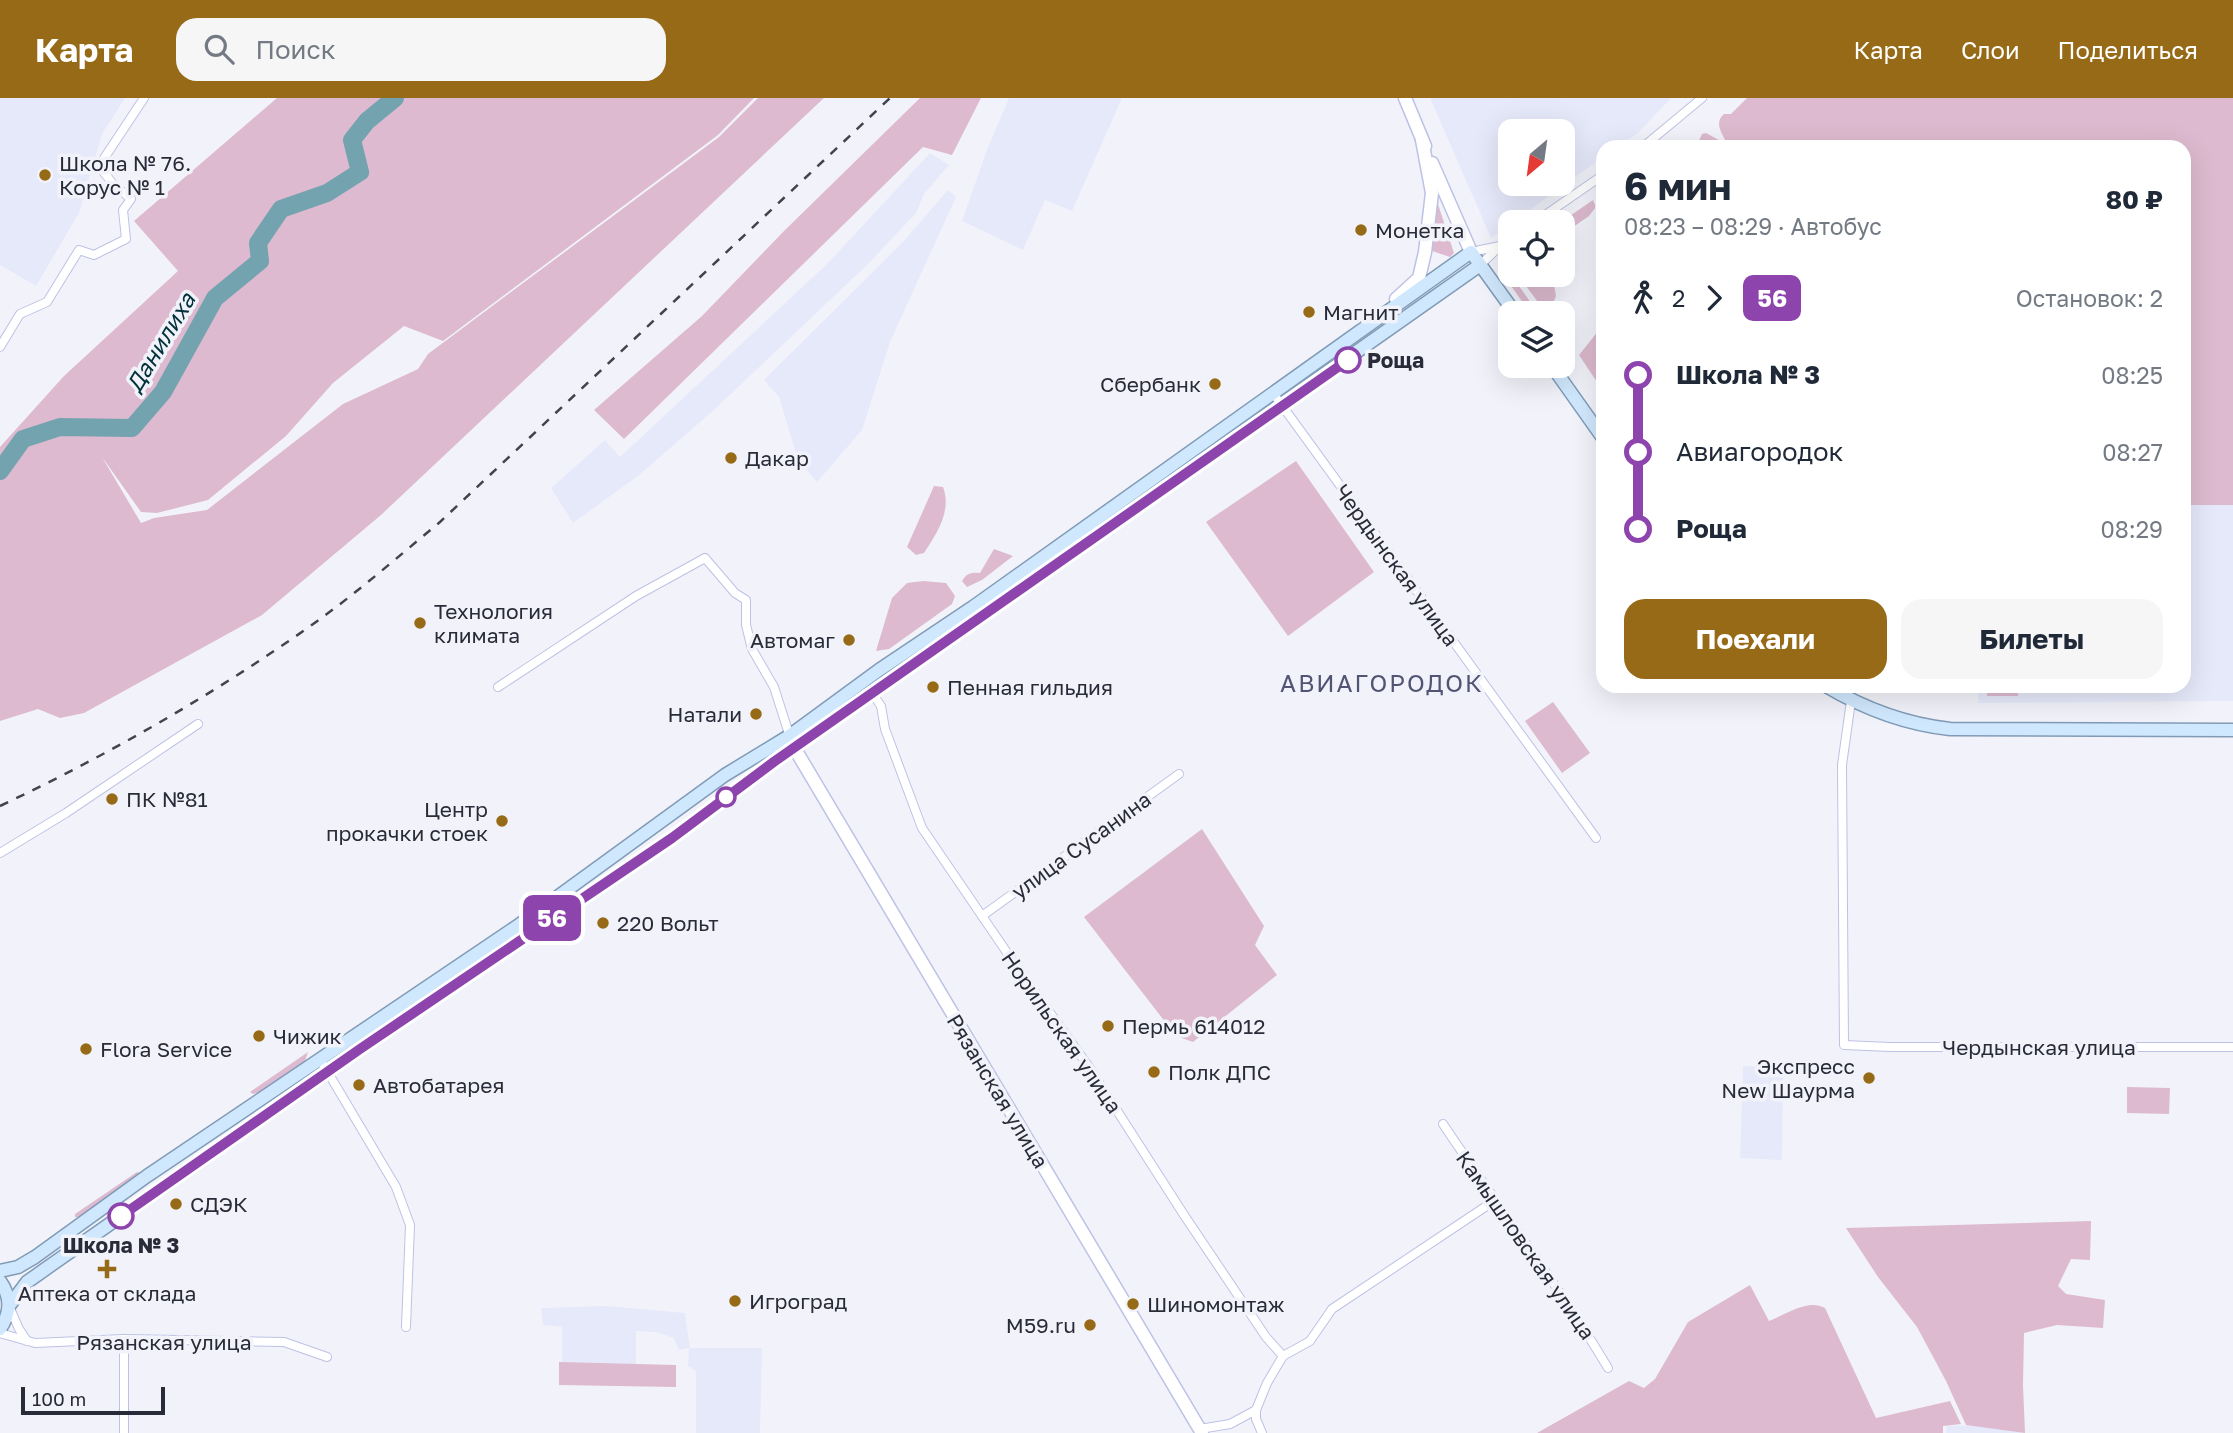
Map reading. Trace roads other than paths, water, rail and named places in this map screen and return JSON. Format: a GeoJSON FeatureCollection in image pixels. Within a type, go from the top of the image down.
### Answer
{"type":"FeatureCollection","features":[{"type":"Feature","properties":{"kind":"main road"},"geometry":{"type":"LineString","coordinates":[[9,1306],[27,1282],[662,844],[872,693],[1273,393],[1471,252],[1506,301]]}},
{"type":"Feature","properties":{"kind":"main road"},"geometry":{"type":"LineString","coordinates":[[1077,541],[1282,405],[1480,265]]}},
{"type":"Feature","properties":{"kind":"main road"},"geometry":{"type":"LineString","coordinates":[[1560,378],[1596,428]]}},
{"type":"Feature","properties":{"kind":"main road"},"geometry":{"type":"LineString","coordinates":[[0,1271],[18,1267],[35,1257],[196,1143],[516,927],[725,775],[789,736],[879,670],[1046,563]]}},
{"type":"Feature","properties":{"kind":"main road"},"geometry":{"type":"LineString","coordinates":[[1838,693],[1891,717],[1921,726],[1950,729],[2233,730]]}},
{"type":"Feature","properties":{"kind":"main road"},"geometry":{"type":"LineString","coordinates":[[650,830],[660,828],[665,831],[666,837],[662,844]]}},
{"type":"Feature","properties":{"kind":"main road"},"geometry":{"type":"LineString","coordinates":[[196,1143],[197,1153],[209,1154]]}},
{"type":"Feature","properties":{"kind":"main road"},"geometry":{"type":"LineString","coordinates":[[0,1281],[8,1295],[9,1306],[0,1331]]}},
{"type":"Feature","properties":{"kind":"street"},"geometry":{"type":"LineString","coordinates":[[0,347],[20,314],[47,302],[79,250],[94,256],[126,239],[123,209],[131,199],[113,184],[99,166],[144,98]]}},
{"type":"Feature","properties":{"kind":"street"},"geometry":{"type":"LineString","coordinates":[[1405,98],[1471,252],[1498,246]]}},
{"type":"Feature","properties":{"kind":"street"},"geometry":{"type":"LineString","coordinates":[[1651,140],[1702,98]]}},
{"type":"Feature","properties":{"kind":"street"},"geometry":{"type":"LineString","coordinates":[[1384,314],[1391,303],[1415,283],[1422,270],[1432,208],[1422,141]]}},
{"type":"Feature","properties":{"kind":"street"},"geometry":{"type":"LineString","coordinates":[[1553,210],[1596,181]]}},
{"type":"Feature","properties":{"kind":"street"},"geometry":{"type":"LineString","coordinates":[[1480,265],[1498,248]]}},
{"type":"Feature","properties":{"kind":"street","name":"Чердынская улица"},"geometry":{"type":"LineString","coordinates":[[1273,393],[1596,838]]}},
{"type":"Feature","properties":{"kind":"street"},"geometry":{"type":"LineString","coordinates":[[498,687],[636,596],[705,558],[735,593],[746,600],[746,625],[752,649],[774,687],[795,749]]}},
{"type":"Feature","properties":{"kind":"street","name":"Норильская улица"},"geometry":{"type":"LineString","coordinates":[[872,693],[881,706],[886,729],[922,828],[1089,1067],[1266,1337],[1283,1356]]}},
{"type":"Feature","properties":{"kind":"street","name":"Чердынская улица"},"geometry":{"type":"LineString","coordinates":[[1851,701],[1842,765],[1844,1045],[2233,1047]]}},
{"type":"Feature","properties":{"kind":"street"},"geometry":{"type":"LineString","coordinates":[[0,853],[66,813],[198,724]]}},
{"type":"Feature","properties":{"kind":"street","name":"Рязанская улица"},"geometry":{"type":"LineString","coordinates":[[795,749],[1201,1431]]}},
{"type":"Feature","properties":{"kind":"street","name":"улица Сусанина"},"geometry":{"type":"LineString","coordinates":[[982,916],[1179,774]]}},
{"type":"Feature","properties":{"kind":"street"},"geometry":{"type":"LineString","coordinates":[[320,1059],[396,1187],[410,1225],[407,1327]]}},
{"type":"Feature","properties":{"kind":"street","name":"Камышловская улица"},"geometry":{"type":"LineString","coordinates":[[1443,1124],[1586,1330],[1608,1368]]}},
{"type":"Feature","properties":{"kind":"street"},"geometry":{"type":"LineString","coordinates":[[1262,1433],[1256,1419],[1256,1410],[1283,1356],[1310,1341],[1332,1309],[1494,1201]]}},
{"type":"Feature","properties":{"kind":"street"},"geometry":{"type":"LineString","coordinates":[[9,1306],[27,1341]]}},
{"type":"Feature","properties":{"kind":"street","name":"Рязанская улица"},"geometry":{"type":"LineString","coordinates":[[0,1331],[35,1343],[124,1339],[284,1342],[327,1357]]}},
{"type":"Feature","properties":{"kind":"street"},"geometry":{"type":"LineString","coordinates":[[124,1339],[124,1433]]}},
{"type":"Feature","properties":{"kind":"street"},"geometry":{"type":"LineString","coordinates":[[1201,1431],[1230,1424],[1256,1410]]}},
{"type":"Feature","properties":{"kind":"waterway","name":"Данилиха"},"geometry":{"type":"LineString","coordinates":[[0,471],[23,439],[60,427],[132,428],[163,392],[215,298],[260,261],[258,243],[281,209],[327,193],[360,172],[352,140],[367,121],[395,98]]}},
{"type":"Feature","properties":{"kind":"railway"},"geometry":{"type":"LineString","coordinates":[[0,806],[122,744],[201,698],[316,622],[363,586],[440,522],[890,98]]}},
{"type":"Feature","properties":{"kind":"place","name":"Школа № 76. Корус № 1"},"geometry":{"type":"Point","coordinates":[45,175]}},
{"type":"Feature","properties":{"kind":"place","name":"Монетка"},"geometry":{"type":"Point","coordinates":[1361,230]}},
{"type":"Feature","properties":{"kind":"place","name":"Магнит"},"geometry":{"type":"Point","coordinates":[1309,312]}},
{"type":"Feature","properties":{"kind":"place","name":"Роща"},"geometry":{"type":"Point","coordinates":[1348,360]}},
{"type":"Feature","properties":{"kind":"place","name":"Сбербанк"},"geometry":{"type":"Point","coordinates":[1215,384]}},
{"type":"Feature","properties":{"kind":"place","name":"Дакар"},"geometry":{"type":"Point","coordinates":[731,458]}},
{"type":"Feature","properties":{"kind":"place","name":"Технология климата"},"geometry":{"type":"Point","coordinates":[420,623]}},
{"type":"Feature","properties":{"kind":"place","name":"Автомаг"},"geometry":{"type":"Point","coordinates":[849,640]}},
{"type":"Feature","properties":{"kind":"place","name":"Пенная гильдия"},"geometry":{"type":"Point","coordinates":[933,687]}},
{"type":"Feature","properties":{"kind":"place","name":"Натали"},"geometry":{"type":"Point","coordinates":[756,714]}},
{"type":"Feature","properties":{"kind":"place","name":"ПК №81"},"geometry":{"type":"Point","coordinates":[112,799]}},
{"type":"Feature","properties":{"kind":"place","name":"Центр прокачки стоек"},"geometry":{"type":"Point","coordinates":[502,821]}},
{"type":"Feature","properties":{"kind":"place","name":"220 Вольт"},"geometry":{"type":"Point","coordinates":[603,923]}},
{"type":"Feature","properties":{"kind":"place","name":"Пермь 614012"},"geometry":{"type":"Point","coordinates":[1108,1026]}},
{"type":"Feature","properties":{"kind":"place","name":"Чижик"},"geometry":{"type":"Point","coordinates":[259,1036]}},
{"type":"Feature","properties":{"kind":"place","name":"Flora Service"},"geometry":{"type":"Point","coordinates":[86,1049]}},
{"type":"Feature","properties":{"kind":"place","name":"Полк ДПС"},"geometry":{"type":"Point","coordinates":[1154,1072]}},
{"type":"Feature","properties":{"kind":"place","name":"Экспресс New Шаурма"},"geometry":{"type":"Point","coordinates":[1869,1078]}},
{"type":"Feature","properties":{"kind":"place","name":"Автобатарея"},"geometry":{"type":"Point","coordinates":[359,1085]}},
{"type":"Feature","properties":{"kind":"place","name":"СДЭК"},"geometry":{"type":"Point","coordinates":[176,1204]}},
{"type":"Feature","properties":{"kind":"place","name":"Школа № 3"},"geometry":{"type":"Point","coordinates":[121,1216]}},
{"type":"Feature","properties":{"kind":"place","name":"Аптека от склада"},"geometry":{"type":"Point","coordinates":[107,1269]}},
{"type":"Feature","properties":{"kind":"place","name":"Игроград"},"geometry":{"type":"Point","coordinates":[735,1301]}},
{"type":"Feature","properties":{"kind":"place","name":"Шиномонтаж"},"geometry":{"type":"Point","coordinates":[1133,1304]}},
{"type":"Feature","properties":{"kind":"place","name":"M59.ru"},"geometry":{"type":"Point","coordinates":[1090,1325]}},
{"type":"Feature","properties":{"kind":"district","name":"АВИАГОРОДОК"},"geometry":{"type":"Point","coordinates":[1382,682]}}]}
